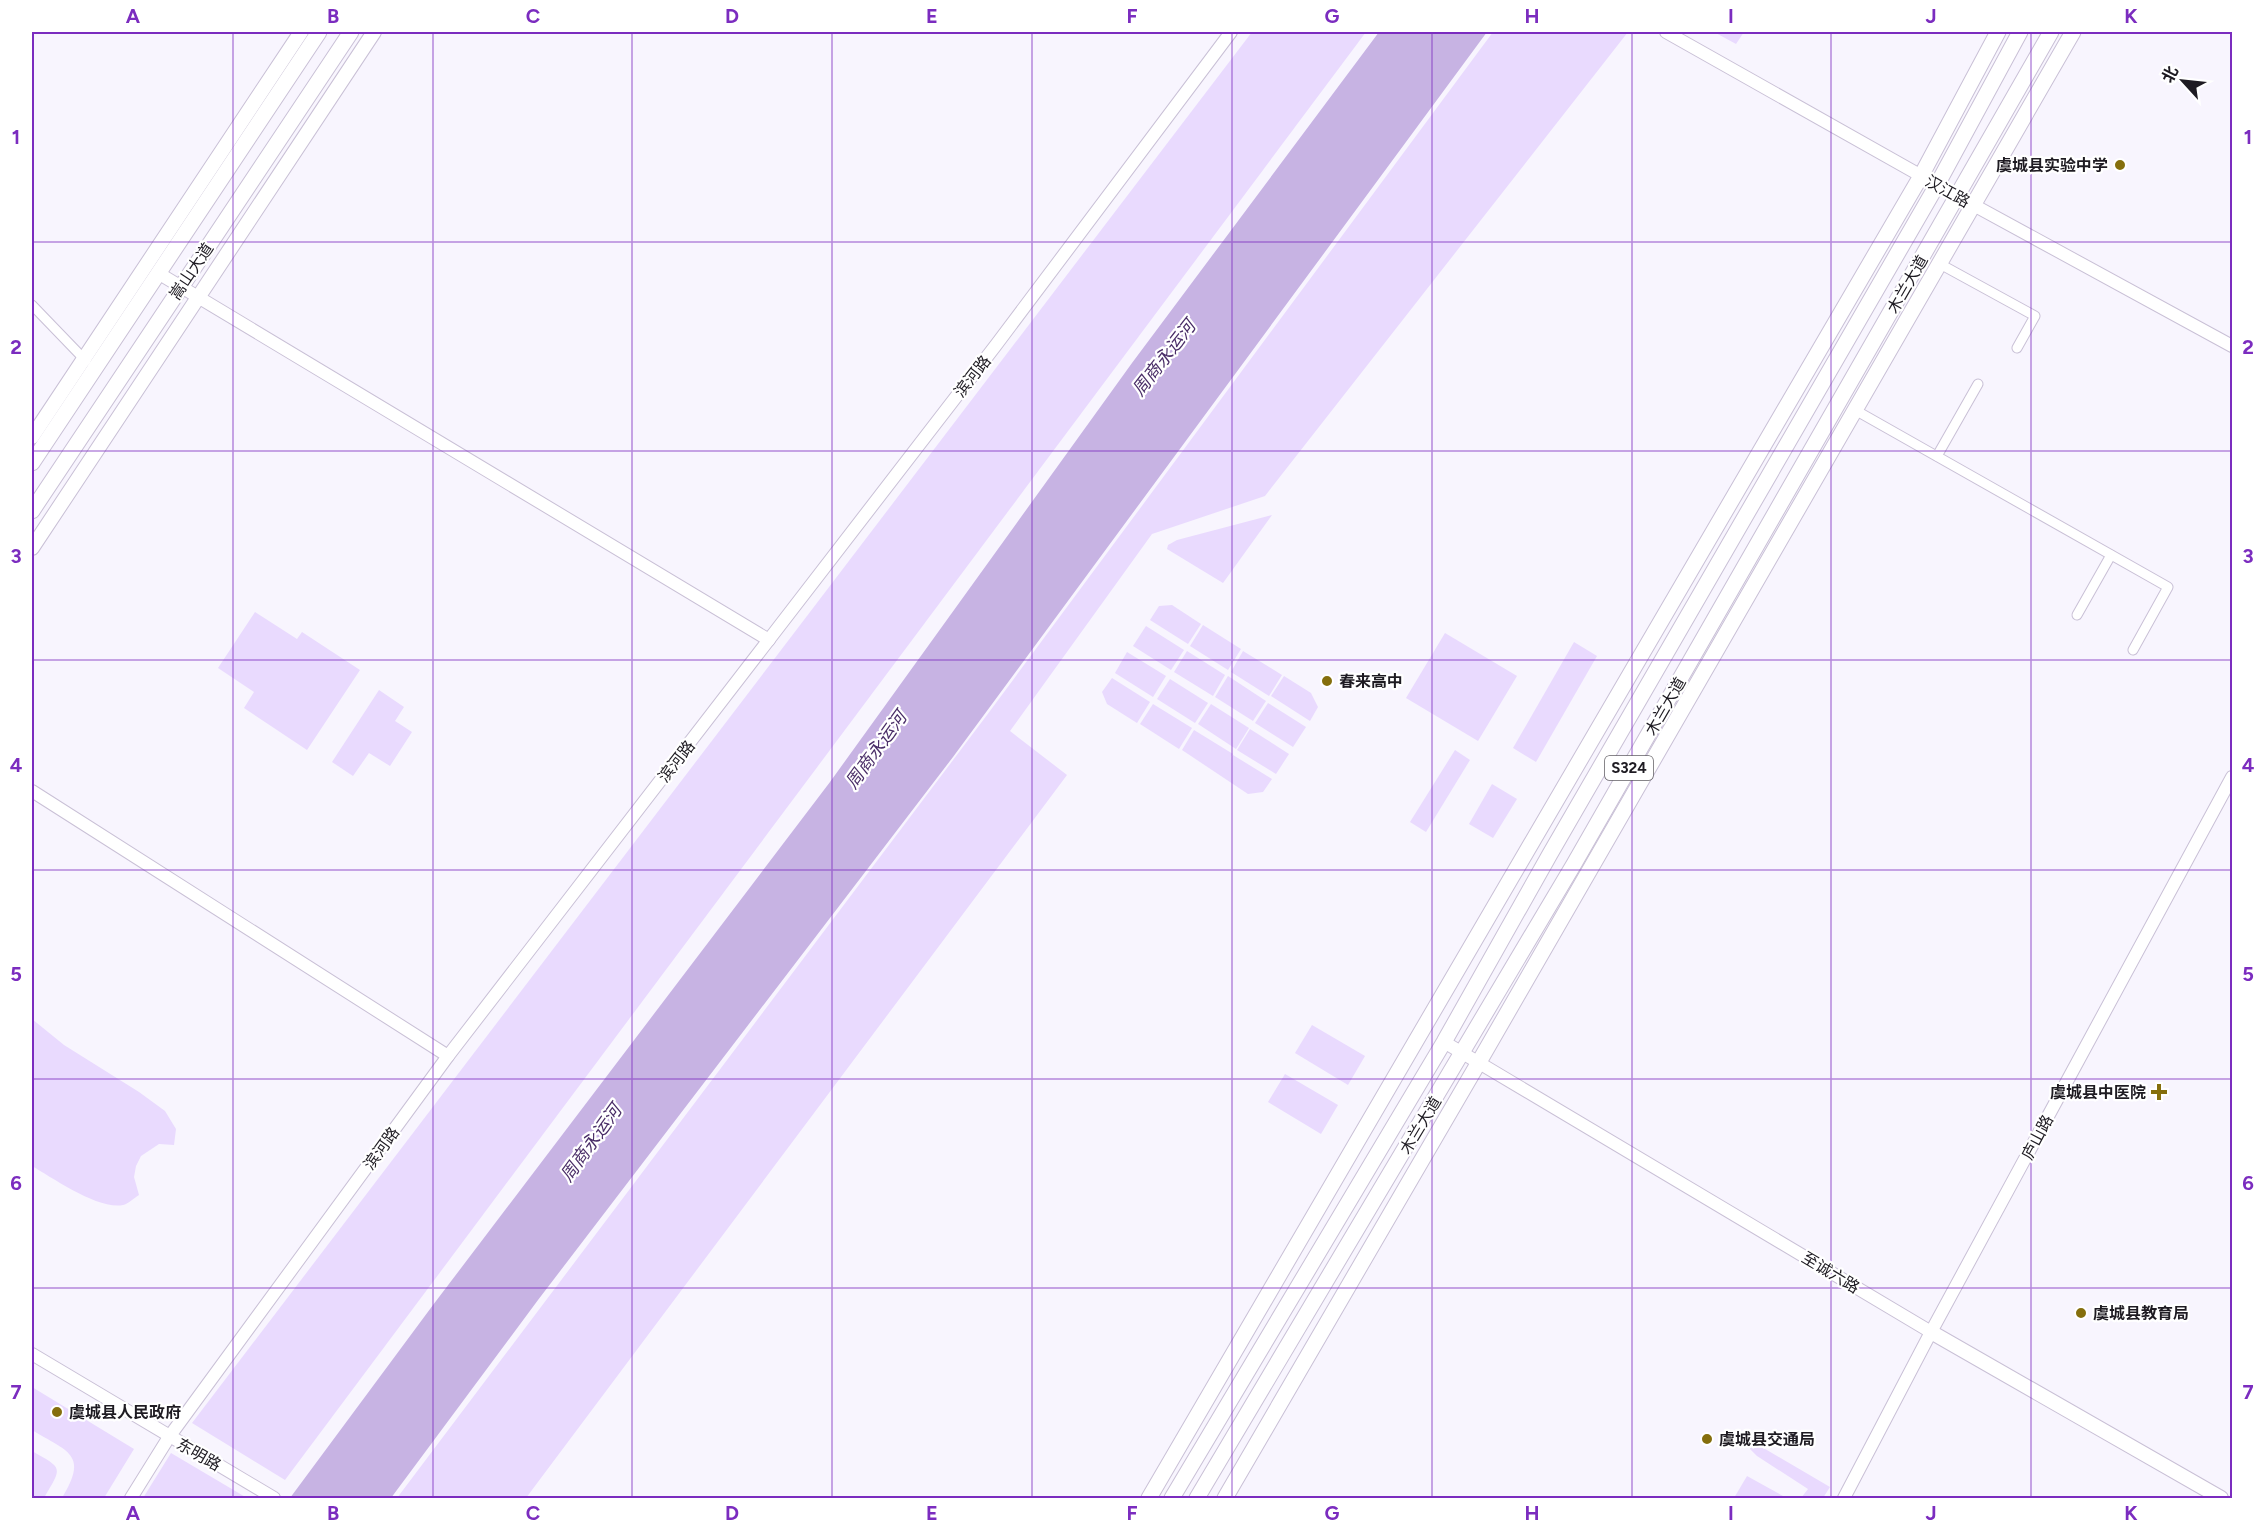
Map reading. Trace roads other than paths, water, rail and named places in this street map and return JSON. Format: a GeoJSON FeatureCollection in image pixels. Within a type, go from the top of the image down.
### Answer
{"type":"FeatureCollection","features":[{"type":"Feature","properties":{"kind":"main road"},"geometry":{"type":"LineString","coordinates":[[32,437],[89,364],[301,32]]}},
{"type":"Feature","properties":{"kind":"main road","name":"嵩山大道"},"geometry":{"type":"LineString","coordinates":[[32,462],[89,364],[158,273],[319,32]]}},
{"type":"Feature","properties":{"kind":"main road","name":"嵩山大道"},"geometry":{"type":"LineString","coordinates":[[32,511],[351,32]]}},
{"type":"Feature","properties":{"kind":"main road"},"geometry":{"type":"LineString","coordinates":[[32,548],[374,32]]}},
{"type":"Feature","properties":{"kind":"main road"},"geometry":{"type":"LineString","coordinates":[[1149,1498],[1921,176],[1998,32]]}},
{"type":"Feature","properties":{"kind":"main road","name":"木兰大道"},"geometry":{"type":"LineString","coordinates":[[1172,1498],[1444,1042],[1550,854],[1937,185],[2020,32]]}},
{"type":"Feature","properties":{"kind":"main road","name":"木兰大道"},"geometry":{"type":"LineString","coordinates":[[1201,1497],[1574,864],[2051,32]]}},
{"type":"Feature","properties":{"kind":"main road"},"geometry":{"type":"LineString","coordinates":[[1225,1498],[2073,32]]}},
{"type":"Feature","properties":{"kind":"main road","name":"至诚六路"},"geometry":{"type":"LineString","coordinates":[[1931,1332],[2221,1498]]}},
{"type":"Feature","properties":{"kind":"main road"},"geometry":{"type":"LineString","coordinates":[[1180,1485],[1201,1497]]}},
{"type":"Feature","properties":{"kind":"street","name":"滨河路"},"geometry":{"type":"LineString","coordinates":[[131,1498],[169,1437],[448,1056],[996,345],[1231,32]]}},
{"type":"Feature","properties":{"kind":"street","name":"汉江路"},"geometry":{"type":"LineString","coordinates":[[1666,32],[1974,206],[2232,346]]}},
{"type":"Feature","properties":{"kind":"street"},"geometry":{"type":"LineString","coordinates":[[1940,264],[2035,316],[2017,348]]}},
{"type":"Feature","properties":{"kind":"street"},"geometry":{"type":"LineString","coordinates":[[158,273],[769,640]]}},
{"type":"Feature","properties":{"kind":"street"},"geometry":{"type":"LineString","coordinates":[[32,305],[89,364]]}},
{"type":"Feature","properties":{"kind":"street"},"geometry":{"type":"LineString","coordinates":[[1937,456],[1978,384]]}},
{"type":"Feature","properties":{"kind":"street"},"geometry":{"type":"LineString","coordinates":[[1856,410],[2168,587],[2133,651]]}},
{"type":"Feature","properties":{"kind":"street"},"geometry":{"type":"LineString","coordinates":[[2077,615],[2111,555]]}},
{"type":"Feature","properties":{"kind":"street","name":"庐山路"},"geometry":{"type":"LineString","coordinates":[[1844,1498],[1931,1332],[2232,777]]}},
{"type":"Feature","properties":{"kind":"street"},"geometry":{"type":"LineString","coordinates":[[32,791],[448,1056]]}},
{"type":"Feature","properties":{"kind":"street","name":"至诚六路"},"geometry":{"type":"LineString","coordinates":[[1444,1042],[1931,1332]]}},
{"type":"Feature","properties":{"kind":"street","name":"东明路"},"geometry":{"type":"LineString","coordinates":[[32,1354],[274,1498]]}},
{"type":"Feature","properties":{"kind":"water","name":"周商永运河"},"geometry":{"type":"Polygon","coordinates":[[[1379,32],[1487,32],[953,757],[538,1300],[391,1498],[290,1498],[433,1305],[830,782],[1132,363],[1379,32]]]}},
{"type":"Feature","properties":{"kind":"place","name":"虞城县实验中学"},"geometry":{"type":"Point","coordinates":[2120,165]}},
{"type":"Feature","properties":{"kind":"place","name":"春来高中"},"geometry":{"type":"Point","coordinates":[1327,681]}},
{"type":"Feature","properties":{"kind":"place","name":"虞城县中医院"},"geometry":{"type":"Point","coordinates":[2159,1092]}},
{"type":"Feature","properties":{"kind":"place","name":"虞城县教育局"},"geometry":{"type":"Point","coordinates":[2081,1313]}},
{"type":"Feature","properties":{"kind":"place","name":"虞城县人民政府"},"geometry":{"type":"Point","coordinates":[57,1412]}},
{"type":"Feature","properties":{"kind":"place","name":"虞城县交通局"},"geometry":{"type":"Point","coordinates":[1707,1439]}}]}
